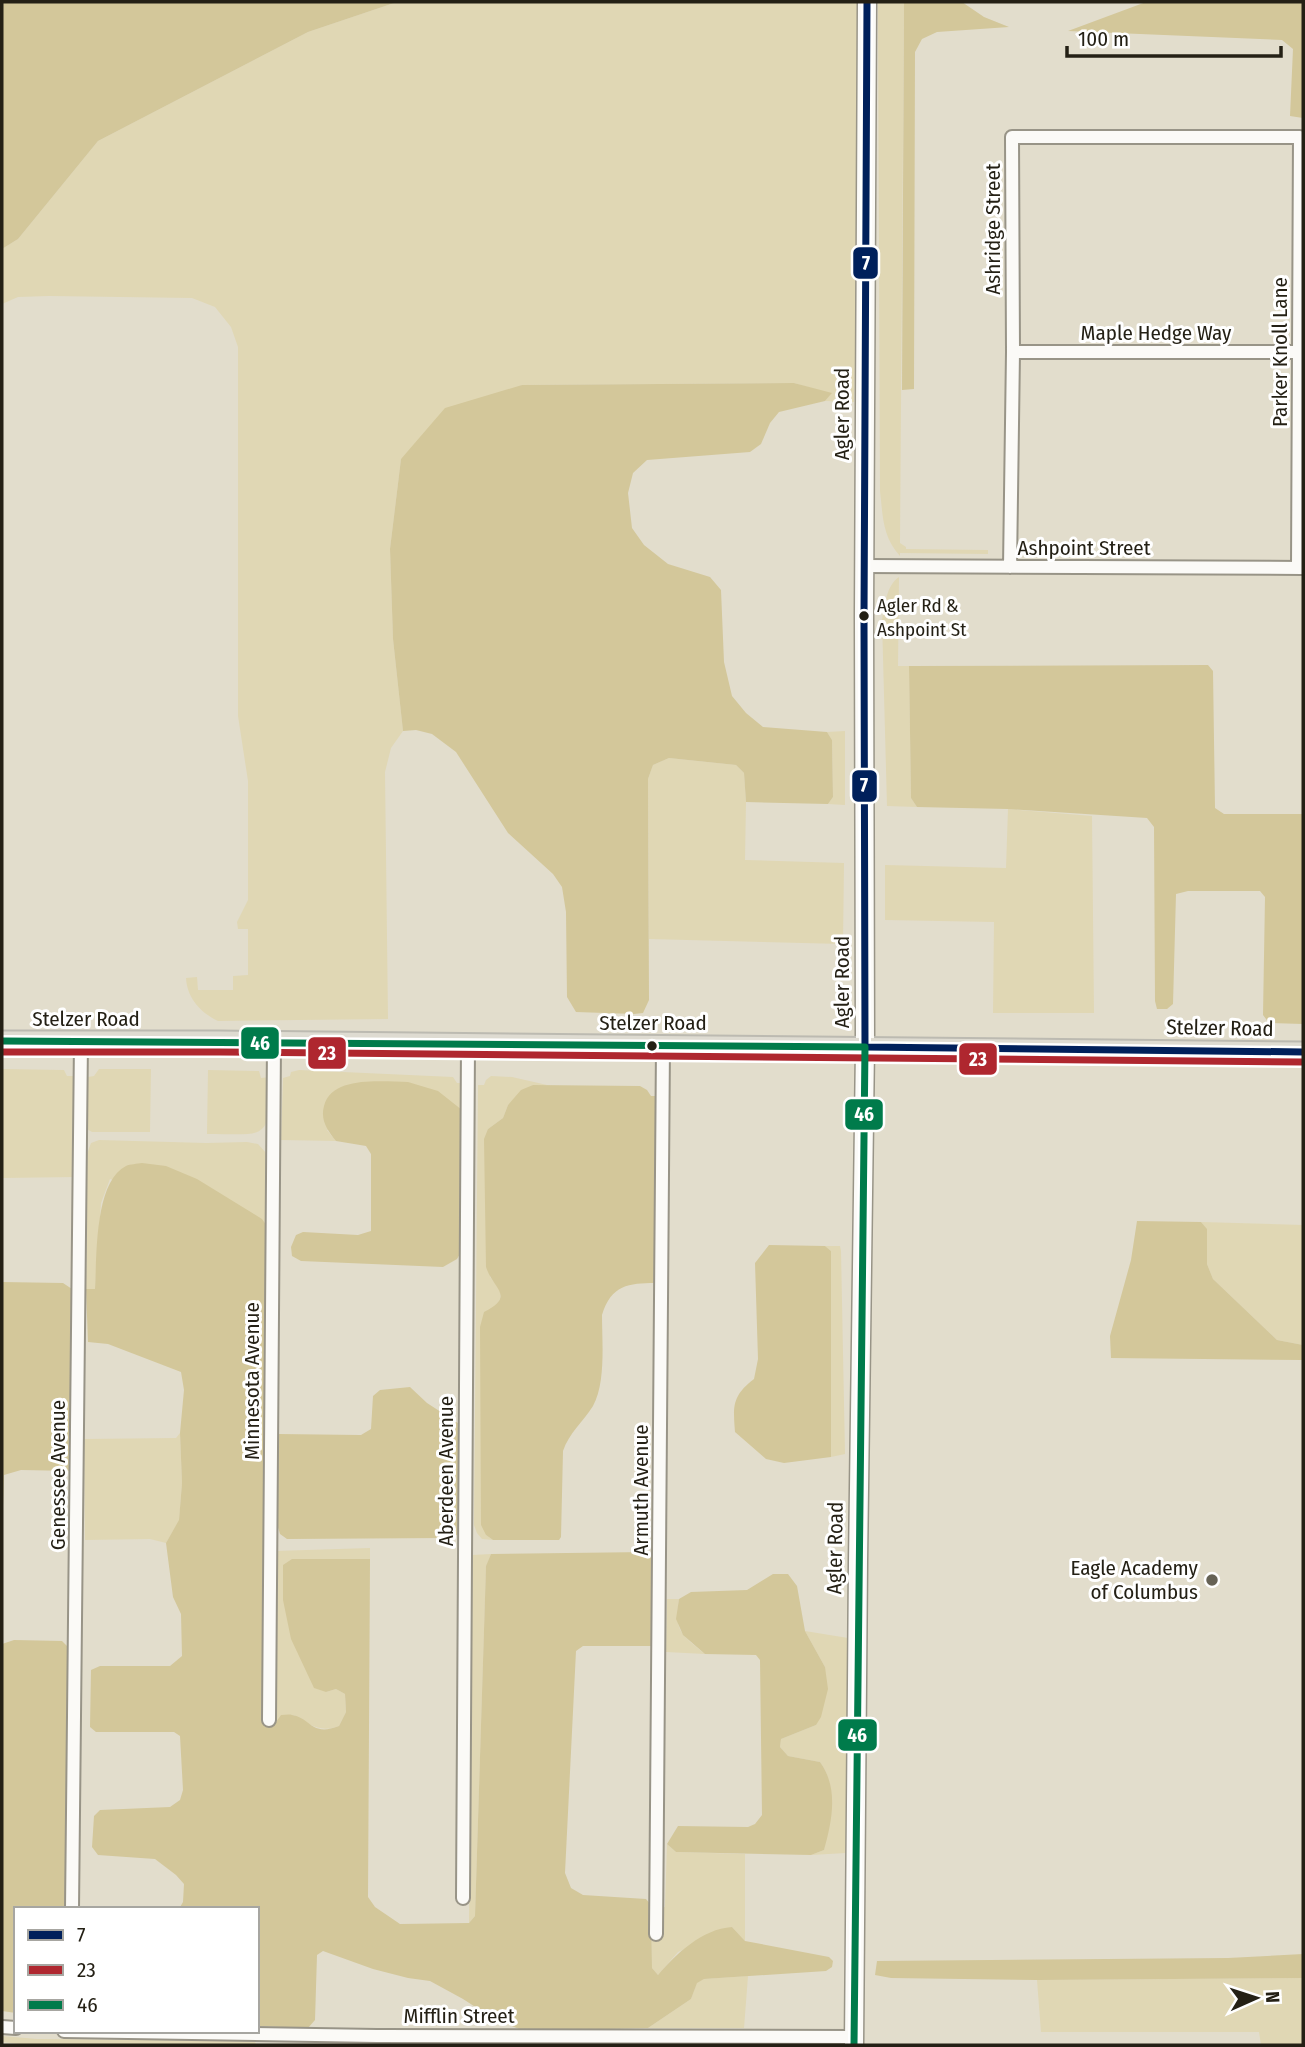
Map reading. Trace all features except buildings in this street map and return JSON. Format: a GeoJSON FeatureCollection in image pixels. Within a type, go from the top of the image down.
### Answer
{"type":"FeatureCollection","features":[{"type":"Feature","properties":{"kind":"main road","name":"Agler Road"},"geometry":{"type":"LineString","coordinates":[[854,2041],[865,1047],[867,2]]}},
{"type":"Feature","properties":{"kind":"main road","name":"Stelzer Road"},"geometry":{"type":"LineString","coordinates":[[2,1041],[1303,1052]]}},
{"type":"Feature","properties":{"kind":"street","name":"Ashridge Street"},"geometry":{"type":"LineString","coordinates":[[1010,567],[1012,136],[1300,136]]}},
{"type":"Feature","properties":{"kind":"street","name":"Parker Knoll Lane"},"geometry":{"type":"LineString","coordinates":[[1300,136],[1301,568]]}},
{"type":"Feature","properties":{"kind":"street","name":"Maple Hedge Way"},"geometry":{"type":"LineString","coordinates":[[1013,352],[1299,352]]}},
{"type":"Feature","properties":{"kind":"street","name":"Ashpoint Street"},"geometry":{"type":"LineString","coordinates":[[864,566],[1301,568]]}},
{"type":"Feature","properties":{"kind":"street","name":"Genessee Avenue"},"geometry":{"type":"LineString","coordinates":[[72,1907],[81,1041]]}},
{"type":"Feature","properties":{"kind":"street","name":"Minnesota Avenue"},"geometry":{"type":"LineString","coordinates":[[269,1720],[274,1043]]}},
{"type":"Feature","properties":{"kind":"street","name":"Aberdeen Avenue"},"geometry":{"type":"LineString","coordinates":[[463,1898],[468,1045]]}},
{"type":"Feature","properties":{"kind":"street","name":"Armuth Avenue"},"geometry":{"type":"LineString","coordinates":[[656,1934],[663,1046]]}},
{"type":"Feature","properties":{"kind":"street","name":"Mifflin Street"},"geometry":{"type":"LineString","coordinates":[[114,2033],[263,2040],[854,2041]]}},
{"type":"Feature","properties":{"kind":"shaded area"},"geometry":{"type":"Polygon","coordinates":[[[2,2],[397,2],[308,32],[98,141],[18,239],[2,249],[2,2]]]}},
{"type":"Feature","properties":{"kind":"shaded area"},"geometry":{"type":"Polygon","coordinates":[[[397,2],[863,2],[854,402],[825,401],[831,394],[794,383],[522,385],[401,459],[390,549],[393,639],[403,731],[391,748],[385,772],[388,1019],[218,1021],[196,1004],[189,992],[186,978],[197,977],[198,990],[233,990],[233,976],[248,975],[248,929],[238,929],[237,922],[248,900],[248,781],[238,716],[238,347],[231,327],[215,307],[192,298],[49,296],[18,297],[2,304],[2,249],[18,239],[98,141],[308,32],[397,2]]]}},
{"type":"Feature","properties":{"kind":"shaded area"},"geometry":{"type":"Polygon","coordinates":[[[878,2],[904,2],[900,543],[906,549],[988,550],[988,554],[900,553],[900,556],[884,525],[880,491],[878,2]]]}},
{"type":"Feature","properties":{"kind":"shaded area"},"geometry":{"type":"Polygon","coordinates":[[[904,2],[962,2],[984,17],[1009,27],[937,32],[922,39],[915,52],[914,389],[902,390],[904,2]]]}},
{"type":"Feature","properties":{"kind":"shaded area"},"geometry":{"type":"Polygon","coordinates":[[[1146,2],[1303,2],[1303,118],[1290,116],[1293,49],[1282,40],[1068,31],[1146,2]]]}},
{"type":"Feature","properties":{"kind":"shaded area"},"geometry":{"type":"Polygon","coordinates":[[[794,383],[832,393],[825,401],[779,412],[770,423],[761,444],[750,452],[647,460],[633,473],[628,493],[632,528],[644,545],[668,564],[710,577],[721,590],[724,662],[732,696],[746,713],[763,727],[827,732],[832,740],[833,797],[828,804],[746,802],[744,773],[736,765],[669,758],[653,765],[648,779],[649,1000],[643,1013],[576,1012],[567,997],[566,912],[562,887],[553,874],[508,833],[456,752],[432,734],[416,730],[403,731],[393,639],[390,549],[401,459],[445,408],[522,385],[794,383]]]}},
{"type":"Feature","properties":{"kind":"shaded area"},"geometry":{"type":"Polygon","coordinates":[[[899,577],[898,666],[909,666],[911,798],[917,807],[887,806],[882,620],[889,591],[899,577]]]}},
{"type":"Feature","properties":{"kind":"shaded area"},"geometry":{"type":"Polygon","coordinates":[[[1208,665],[1213,671],[1215,808],[1224,814],[1303,814],[1303,1024],[1269,1023],[1263,1015],[1265,897],[1260,891],[1188,891],[1176,894],[1173,1004],[1167,1009],[1157,1009],[1154,827],[1147,818],[1008,809],[917,807],[911,798],[909,666],[1208,665]]]}},
{"type":"Feature","properties":{"kind":"shaded area"},"geometry":{"type":"Polygon","coordinates":[[[845,731],[845,805],[828,804],[833,797],[832,740],[827,732],[845,731]]]}},
{"type":"Feature","properties":{"kind":"shaded area"},"geometry":{"type":"Polygon","coordinates":[[[669,758],[736,765],[744,773],[745,860],[844,863],[843,944],[649,939],[648,779],[653,765],[669,758]]]}},
{"type":"Feature","properties":{"kind":"shaded area"},"geometry":{"type":"Polygon","coordinates":[[[1008,809],[1092,816],[1094,1013],[993,1013],[994,922],[885,920],[885,865],[1006,868],[1008,809]]]}},
{"type":"Feature","properties":{"kind":"shaded area"},"geometry":{"type":"Polygon","coordinates":[[[2,1069],[64,1070],[67,1076],[74,1076],[77,1111],[76,1177],[2,1178],[2,1069]]]}},
{"type":"Feature","properties":{"kind":"shaded area"},"geometry":{"type":"Polygon","coordinates":[[[99,1069],[151,1069],[150,1132],[92,1132],[87,1129],[88,1077],[94,1076],[99,1069]]]}},
{"type":"Feature","properties":{"kind":"shaded area"},"geometry":{"type":"Polygon","coordinates":[[[208,1070],[259,1071],[261,1078],[270,1077],[269,1113],[261,1130],[242,1134],[207,1134],[208,1070]]]}},
{"type":"Feature","properties":{"kind":"shaded area"},"geometry":{"type":"Polygon","coordinates":[[[299,1070],[453,1077],[457,1083],[463,1083],[466,1126],[327,1130],[336,1141],[281,1140],[283,1078],[299,1070]]]}},
{"type":"Feature","properties":{"kind":"shaded area"},"geometry":{"type":"Polygon","coordinates":[[[491,1076],[512,1077],[547,1085],[533,1085],[508,1105],[503,1118],[488,1129],[490,1277],[500,1294],[497,1305],[486,1535],[493,1540],[482,1539],[474,1525],[478,1085],[484,1085],[491,1076]]]}},
{"type":"Feature","properties":{"kind":"shaded area"},"geometry":{"type":"Polygon","coordinates":[[[360,1082],[408,1082],[438,1091],[462,1110],[464,1247],[457,1259],[443,1267],[301,1261],[292,1256],[291,1247],[296,1235],[303,1232],[358,1235],[371,1231],[371,1154],[366,1146],[336,1141],[333,1137],[323,1116],[329,1096],[337,1089],[360,1082]]]}},
{"type":"Feature","properties":{"kind":"shaded area"},"geometry":{"type":"Polygon","coordinates":[[[533,1085],[640,1086],[651,1096],[658,1096],[655,1283],[622,1288],[610,1297],[602,1315],[602,1362],[597,1397],[563,1451],[561,1537],[559,1540],[493,1540],[486,1535],[481,1525],[480,1327],[484,1312],[494,1306],[501,1297],[486,1267],[484,1139],[488,1129],[503,1118],[508,1105],[521,1090],[533,1085]]]}},
{"type":"Feature","properties":{"kind":"shaded area"},"geometry":{"type":"Polygon","coordinates":[[[99,1140],[258,1144],[267,1154],[269,1229],[110,1179],[101,1203],[95,1289],[86,1289],[87,1154],[91,1143],[99,1140]]]}},
{"type":"Feature","properties":{"kind":"shaded area"},"geometry":{"type":"Polygon","coordinates":[[[142,1163],[166,1166],[197,1179],[262,1219],[269,1229],[265,1721],[274,1725],[281,1715],[291,1715],[317,1728],[330,1729],[339,1726],[346,1712],[345,1694],[336,1689],[326,1692],[314,1688],[291,1639],[283,1600],[283,1565],[292,1559],[370,1559],[368,1897],[375,1907],[400,1924],[469,1923],[475,1916],[486,1566],[491,1554],[647,1552],[655,1560],[654,1646],[583,1646],[576,1651],[565,1873],[571,1888],[583,1895],[646,1899],[651,1905],[652,1968],[658,1975],[681,1951],[700,1938],[710,1932],[732,1927],[745,1941],[829,1957],[833,1961],[832,1967],[826,1971],[704,1979],[697,1983],[691,1999],[648,2028],[524,2031],[494,2019],[430,1981],[373,1969],[323,1951],[317,1955],[315,2020],[308,2028],[259,2026],[259,1907],[180,1907],[184,1884],[155,1859],[98,1855],[92,1847],[94,1816],[100,1810],[170,1807],[180,1800],[183,1790],[180,1736],[174,1732],[96,1732],[90,1727],[91,1670],[100,1666],[170,1666],[182,1656],[181,1614],[173,1597],[166,1543],[179,1520],[182,1483],[180,1433],[184,1390],[181,1372],[108,1344],[88,1342],[86,1289],[95,1289],[99,1222],[108,1187],[126,1166],[142,1163]]]}},
{"type":"Feature","properties":{"kind":"shaded area"},"geometry":{"type":"Polygon","coordinates":[[[1137,1221],[1201,1222],[1207,1229],[1207,1264],[1213,1279],[1277,1340],[1303,1345],[1303,1360],[1111,1358],[1110,1336],[1131,1260],[1137,1221]]]}},
{"type":"Feature","properties":{"kind":"shaded area"},"geometry":{"type":"Polygon","coordinates":[[[1201,1222],[1303,1225],[1303,1345],[1277,1340],[1213,1279],[1207,1264],[1207,1230],[1201,1222]]]}},
{"type":"Feature","properties":{"kind":"shaded area"},"geometry":{"type":"Polygon","coordinates":[[[769,1245],[825,1246],[831,1251],[831,1457],[784,1463],[766,1459],[735,1432],[736,1402],[741,1391],[754,1379],[758,1359],[755,1263],[769,1245]]]}},
{"type":"Feature","properties":{"kind":"shaded area"},"geometry":{"type":"Polygon","coordinates":[[[825,1246],[840,1246],[841,1251],[845,1454],[831,1457],[831,1251],[825,1246]]]}},
{"type":"Feature","properties":{"kind":"shaded area"},"geometry":{"type":"Polygon","coordinates":[[[2,1282],[63,1283],[75,1291],[73,1471],[21,1470],[4,1475],[2,1537],[2,1282]]]}},
{"type":"Feature","properties":{"kind":"shaded area"},"geometry":{"type":"Polygon","coordinates":[[[410,1387],[427,1403],[461,1425],[462,1528],[457,1535],[445,1538],[287,1539],[280,1534],[277,1524],[278,1434],[361,1435],[371,1429],[373,1396],[380,1390],[410,1387]]]}},
{"type":"Feature","properties":{"kind":"shaded area"},"geometry":{"type":"Polygon","coordinates":[[[180,1433],[182,1483],[179,1521],[166,1543],[150,1539],[85,1540],[84,1439],[176,1438],[180,1433]]]}},
{"type":"Feature","properties":{"kind":"shaded area"},"geometry":{"type":"Polygon","coordinates":[[[370,1548],[370,1559],[292,1559],[326,1692],[336,1689],[345,1694],[346,1712],[339,1726],[333,1728],[315,1727],[294,1715],[274,1725],[275,1551],[370,1548]]]}},
{"type":"Feature","properties":{"kind":"shaded area"},"geometry":{"type":"Polygon","coordinates":[[[491,1554],[486,1567],[475,1916],[469,1923],[472,1555],[491,1554]]]}},
{"type":"Feature","properties":{"kind":"shaded area"},"geometry":{"type":"Polygon","coordinates":[[[773,1574],[788,1574],[797,1586],[805,1631],[825,1667],[828,1689],[821,1717],[816,1725],[781,1739],[780,1747],[788,1756],[820,1762],[826,1772],[832,1805],[824,1850],[811,1855],[676,1852],[667,1844],[678,1826],[748,1827],[755,1824],[762,1815],[760,1660],[756,1655],[705,1654],[683,1635],[676,1619],[679,1599],[691,1592],[747,1590],[773,1574]]]}},
{"type":"Feature","properties":{"kind":"shaded area"},"geometry":{"type":"Polygon","coordinates":[[[667,1599],[679,1599],[678,1619],[681,1631],[705,1654],[666,1652],[667,1599]]]}},
{"type":"Feature","properties":{"kind":"shaded area"},"geometry":{"type":"Polygon","coordinates":[[[805,1631],[848,1638],[846,1853],[811,1855],[824,1850],[831,1804],[829,1782],[820,1762],[788,1756],[780,1747],[781,1739],[816,1725],[825,1667],[805,1631]]]}},
{"type":"Feature","properties":{"kind":"shaded area"},"geometry":{"type":"Polygon","coordinates":[[[14,1640],[62,1641],[70,1649],[66,1907],[14,1907],[14,2013],[2,2011],[2,1644],[14,1640]]]}},
{"type":"Feature","properties":{"kind":"shaded area"},"geometry":{"type":"Polygon","coordinates":[[[667,1844],[676,1852],[745,1854],[745,1941],[732,1927],[678,1952],[658,1975],[652,1968],[651,1905],[665,1907],[667,1844]]]}},
{"type":"Feature","properties":{"kind":"shaded area"},"geometry":{"type":"Polygon","coordinates":[[[1303,1954],[1303,1978],[1037,1980],[891,1978],[875,1975],[877,1961],[1228,1958],[1303,1954]]]}},
{"type":"Feature","properties":{"kind":"shaded area"},"geometry":{"type":"Polygon","coordinates":[[[748,1976],[744,2028],[648,2028],[691,1999],[697,1982],[704,1979],[748,1976]]]}},
{"type":"Feature","properties":{"kind":"shaded area"},"geometry":{"type":"Polygon","coordinates":[[[1303,1978],[1303,2045],[1261,2045],[1259,2032],[1041,2032],[1037,1980],[1303,1978]]]}},
{"type":"Feature","properties":{"kind":"shaded area"},"geometry":{"type":"Polygon","coordinates":[[[2,2036],[37,2039],[255,2041],[256,2045],[28,2045],[2,2042],[2,2036]]]}},
{"type":"Feature","properties":{"kind":"transit line","name":"7"},"geometry":{"type":"LineString","coordinates":[[865,1047],[867,2]]}},
{"type":"Feature","properties":{"kind":"transit line","name":"46"},"geometry":{"type":"LineString","coordinates":[[2,1041],[865,1047],[854,2045]]}},
{"type":"Feature","properties":{"kind":"transit line","name":"7"},"geometry":{"type":"LineString","coordinates":[[865,1047],[1303,1052]]}},
{"type":"Feature","properties":{"kind":"transit line","name":"23"},"geometry":{"type":"LineString","coordinates":[[2,1052],[1303,1062]]}},
{"type":"Feature","properties":{"kind":"place","name":"Agler Rd & Ashpoint St"},"geometry":{"type":"Point","coordinates":[864,616]}},
{"type":"Feature","properties":{"kind":"place","name":"Eagle Academy of Columbus"},"geometry":{"type":"Point","coordinates":[1212,1580]}}]}
